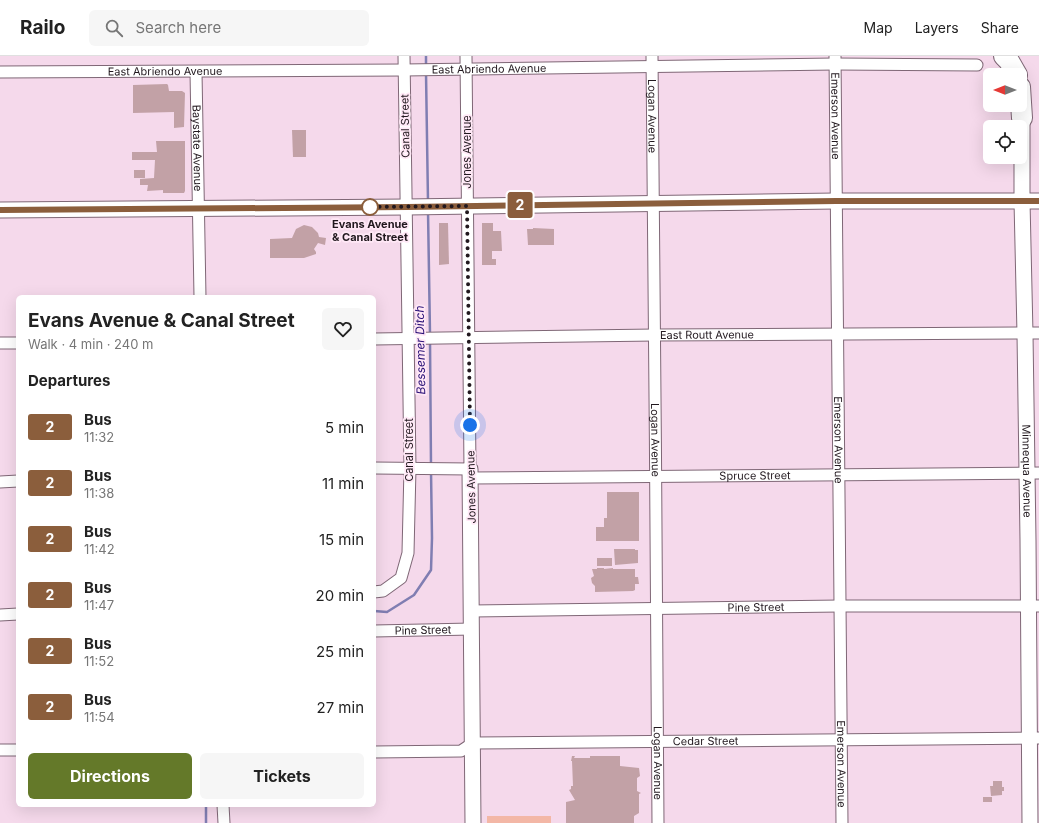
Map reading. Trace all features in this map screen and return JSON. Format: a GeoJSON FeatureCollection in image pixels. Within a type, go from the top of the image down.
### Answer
{"type":"FeatureCollection","features":[{"type":"Feature","properties":{"kind":"highway"},"geometry":{"type":"LineString","coordinates":[[1004,56],[1013,68]]}},
{"type":"Feature","properties":{"kind":"highway"},"geometry":{"type":"LineString","coordinates":[[1022,112],[1022,118]]}},
{"type":"Feature","properties":{"kind":"street","name":"Canal Street"},"geometry":{"type":"LineString","coordinates":[[376,592],[382,591],[401,578],[408,553],[410,468],[408,338],[421,206],[404,70],[404,56]]}},
{"type":"Feature","properties":{"kind":"street","name":"Jones Avenue"},"geometry":{"type":"LineString","coordinates":[[466,56],[473,823]]}},
{"type":"Feature","properties":{"kind":"street","name":"Logan Avenue"},"geometry":{"type":"LineString","coordinates":[[652,56],[658,823]]}},
{"type":"Feature","properties":{"kind":"street","name":"East Abriendo Avenue"},"geometry":{"type":"LineString","coordinates":[[0,72],[196,72],[652,68],[835,60],[977,65]]}},
{"type":"Feature","properties":{"kind":"street","name":"Emerson Avenue"},"geometry":{"type":"LineString","coordinates":[[835,60],[842,823]]}},
{"type":"Feature","properties":{"kind":"street","name":"Baystate Avenue"},"geometry":{"type":"LineString","coordinates":[[196,72],[200,295]]}},
{"type":"Feature","properties":{"kind":"street","name":"Minnequa Avenue"},"geometry":{"type":"LineString","coordinates":[[1022,118],[1022,201],[1032,333],[1034,738],[1030,823]]}},
{"type":"Feature","properties":{"kind":"street"},"geometry":{"type":"LineString","coordinates":[[0,210],[836,201],[1039,201]]}},
{"type":"Feature","properties":{"kind":"street","name":"East Routt Avenue"},"geometry":{"type":"LineString","coordinates":[[376,339],[655,335],[1032,333]]}},
{"type":"Feature","properties":{"kind":"street"},"geometry":{"type":"LineString","coordinates":[[0,343],[16,343]]}},
{"type":"Feature","properties":{"kind":"street","name":"Spruce Street"},"geometry":{"type":"LineString","coordinates":[[376,468],[436,468],[470,473],[655,476],[1033,473]]}},
{"type":"Feature","properties":{"kind":"street"},"geometry":{"type":"LineString","coordinates":[[0,482],[16,481]]}},
{"type":"Feature","properties":{"kind":"street","name":"Pine Street"},"geometry":{"type":"LineString","coordinates":[[472,611],[840,606],[1033,606]]}},
{"type":"Feature","properties":{"kind":"street"},"geometry":{"type":"LineString","coordinates":[[0,615],[16,614]]}},
{"type":"Feature","properties":{"kind":"street","name":"Pine Street"},"geometry":{"type":"LineString","coordinates":[[376,631],[472,629]]}},
{"type":"Feature","properties":{"kind":"street","name":"Cedar Street"},"geometry":{"type":"LineString","coordinates":[[376,752],[461,751],[473,743],[1034,738]]}},
{"type":"Feature","properties":{"kind":"street"},"geometry":{"type":"LineString","coordinates":[[0,750],[16,750]]}},
{"type":"Feature","properties":{"kind":"street"},"geometry":{"type":"LineString","coordinates":[[223,807],[224,823]]}},
{"type":"Feature","properties":{"kind":"shaded area"},"geometry":{"type":"Polygon","coordinates":[[[487,816],[551,816],[551,823],[487,823],[487,816]]]}},
{"type":"Feature","properties":{"kind":"building"},"geometry":{"type":"Polygon","coordinates":[[[167,84],[169,91],[182,91],[185,93],[184,127],[174,128],[174,112],[133,113],[133,85],[167,84]]]}},
{"type":"Feature","properties":{"kind":"building"},"geometry":{"type":"Polygon","coordinates":[[[292,130],[306,130],[306,157],[293,157],[292,130]]]}},
{"type":"Feature","properties":{"kind":"building"},"geometry":{"type":"Polygon","coordinates":[[[156,141],[185,141],[184,193],[163,193],[163,190],[147,191],[148,185],[140,185],[140,179],[154,178],[155,160],[132,160],[132,152],[157,152],[156,141]]]}},
{"type":"Feature","properties":{"kind":"building"},"geometry":{"type":"Polygon","coordinates":[[[134,170],[145,170],[145,178],[134,178],[134,170]]]}},
{"type":"Feature","properties":{"kind":"building"},"geometry":{"type":"Polygon","coordinates":[[[439,223],[448,223],[449,264],[439,265],[439,223]]]}},
{"type":"Feature","properties":{"kind":"building"},"geometry":{"type":"Polygon","coordinates":[[[482,223],[493,223],[493,231],[501,231],[502,251],[492,251],[492,259],[496,259],[496,265],[482,265],[482,223]]]}},
{"type":"Feature","properties":{"kind":"building"},"geometry":{"type":"Polygon","coordinates":[[[304,225],[312,227],[318,233],[319,237],[326,238],[325,245],[318,243],[314,249],[316,254],[304,258],[270,258],[270,239],[292,238],[296,229],[304,225]]]}},
{"type":"Feature","properties":{"kind":"building"},"geometry":{"type":"Polygon","coordinates":[[[527,229],[554,229],[554,245],[528,245],[527,229]]]}},
{"type":"Feature","properties":{"kind":"building"},"geometry":{"type":"Polygon","coordinates":[[[607,492],[639,492],[639,541],[596,541],[596,527],[604,527],[604,518],[607,518],[607,492]]]}},
{"type":"Feature","properties":{"kind":"building"},"geometry":{"type":"Polygon","coordinates":[[[614,549],[638,550],[638,563],[615,565],[614,549]]]}},
{"type":"Feature","properties":{"kind":"building"},"geometry":{"type":"Polygon","coordinates":[[[597,558],[612,558],[612,566],[597,566],[597,558]]]}},
{"type":"Feature","properties":{"kind":"building"},"geometry":{"type":"Polygon","coordinates":[[[592,569],[635,569],[635,577],[638,577],[639,584],[635,584],[635,590],[633,591],[595,592],[595,586],[592,583],[591,578],[594,576],[592,569]]]}},
{"type":"Feature","properties":{"kind":"building"},"geometry":{"type":"Polygon","coordinates":[[[572,756],[575,756],[574,758],[590,758],[590,756],[620,756],[620,766],[639,768],[640,776],[637,778],[637,791],[641,793],[639,794],[639,813],[634,816],[634,823],[566,823],[566,802],[575,800],[569,790],[571,789],[571,786],[573,786],[572,756]]]}},
{"type":"Feature","properties":{"kind":"building"},"geometry":{"type":"Polygon","coordinates":[[[993,781],[1002,781],[1004,791],[1002,791],[1002,795],[991,796],[990,786],[993,786],[993,781]]]}},
{"type":"Feature","properties":{"kind":"building"},"geometry":{"type":"Polygon","coordinates":[[[983,797],[992,797],[992,802],[983,802],[983,797]]]}},
{"type":"Feature","properties":{"kind":"waterway","name":"Bessemer Ditch"},"geometry":{"type":"LineString","coordinates":[[426,56],[426,66]]}},
{"type":"Feature","properties":{"kind":"waterway","name":"Bessemer Ditch"},"geometry":{"type":"LineString","coordinates":[[426,73],[428,202]]}},
{"type":"Feature","properties":{"kind":"waterway","name":"Bessemer Ditch"},"geometry":{"type":"LineString","coordinates":[[428,211],[430,334]]}},
{"type":"Feature","properties":{"kind":"waterway","name":"Bessemer Ditch"},"geometry":{"type":"LineString","coordinates":[[430,341],[431,466]]}},
{"type":"Feature","properties":{"kind":"waterway","name":"Bessemer Ditch"},"geometry":{"type":"LineString","coordinates":[[376,611],[387,612],[414,595],[431,570],[431,471]]}},
{"type":"Feature","properties":{"kind":"waterway","name":"Bessemer Ditch"},"geometry":{"type":"LineString","coordinates":[[206,807],[206,823]]}},
{"type":"Feature","properties":{"kind":"bus line","name":"2"},"geometry":{"type":"LineString","coordinates":[[0,210],[407,207],[836,201],[1039,201]]}},
{"type":"Feature","properties":{"kind":"place","name":"Evans Avenue & Canal Street"},"geometry":{"type":"Point","coordinates":[370,207]}},
{"type":"Feature","properties":{"kind":"route"},"geometry":{"type":"LineString","coordinates":[[370,207],[364,207],[467,206],[470,425]]}}]}
